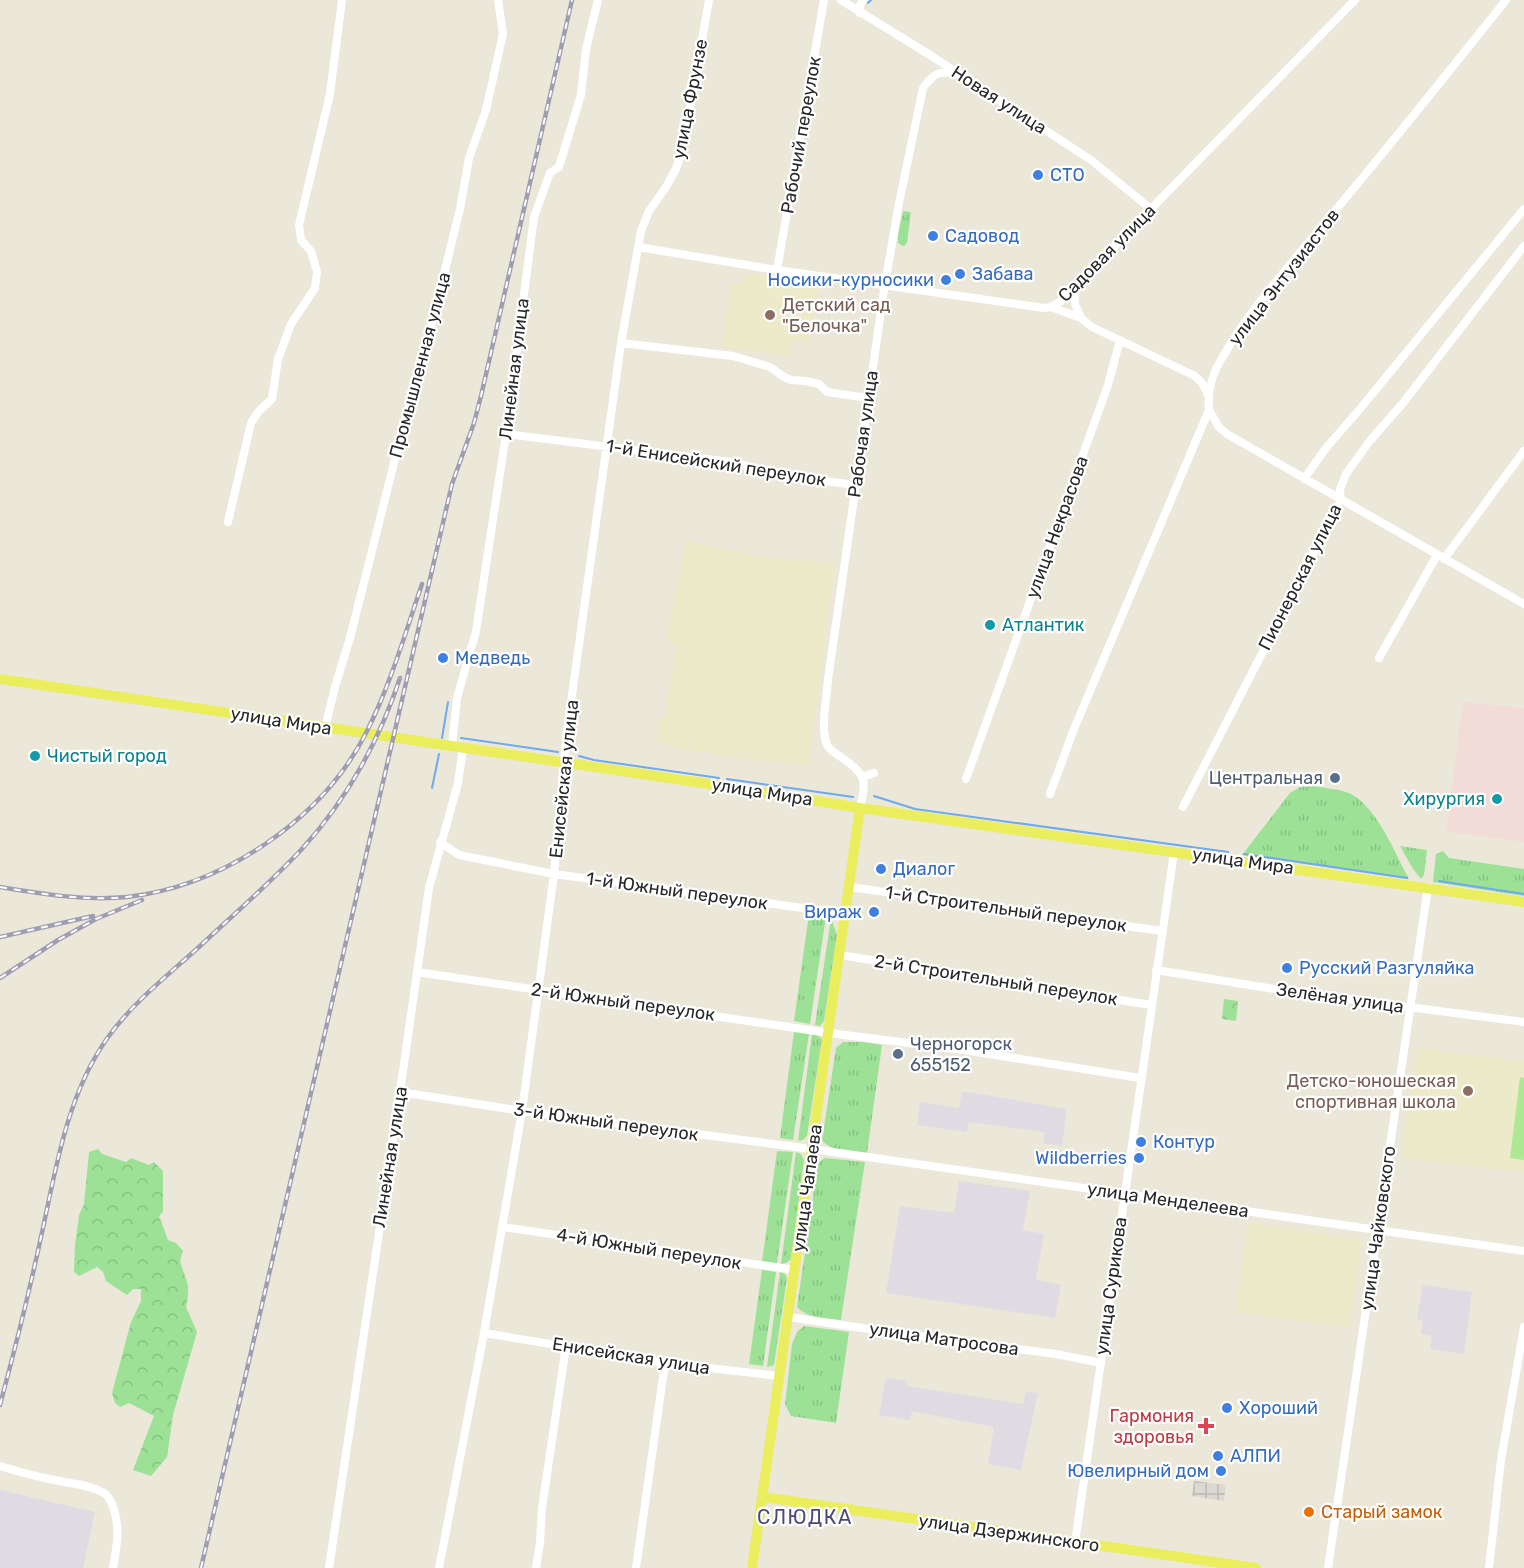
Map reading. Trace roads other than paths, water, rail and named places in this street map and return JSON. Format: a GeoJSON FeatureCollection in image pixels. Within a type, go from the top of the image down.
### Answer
{"type":"FeatureCollection","features":[{"type":"Feature","properties":{"kind":"main road","name":"улица Мира"},"geometry":{"type":"LineString","coordinates":[[0,679],[860,807],[1524,902]]}},
{"type":"Feature","properties":{"kind":"main road","name":"улица Чапаева"},"geometry":{"type":"LineString","coordinates":[[752,1568],[860,807]]}},
{"type":"Feature","properties":{"kind":"main road","name":"улица Дзержинского"},"geometry":{"type":"LineString","coordinates":[[763,1497],[1075,1543],[1206,1565],[1250,1568]]}},
{"type":"Feature","properties":{"kind":"street"},"geometry":{"type":"LineString","coordinates":[[228,522],[251,423],[259,411],[272,399],[278,359],[291,324],[315,288],[317,272],[310,251],[301,240],[299,225],[330,93],[342,0]]}},
{"type":"Feature","properties":{"kind":"street","name":"Промышленная улица"},"geometry":{"type":"LineString","coordinates":[[325,728],[435,311],[460,209],[469,158],[486,110],[503,34],[498,0]]}},
{"type":"Feature","properties":{"kind":"street","name":"Линейная улица"},"geometry":{"type":"LineString","coordinates":[[329,1568],[429,888],[458,783],[457,698],[476,631],[506,434],[534,217],[550,173],[559,167],[581,95],[586,49],[598,0]]}},
{"type":"Feature","properties":{"kind":"street","name":"улица Фрунзе"},"geometry":{"type":"LineString","coordinates":[[642,225],[676,168],[683,147],[709,0]]}},
{"type":"Feature","properties":{"kind":"street","name":"Рабочий переулок"},"geometry":{"type":"LineString","coordinates":[[777,270],[824,0]]}},
{"type":"Feature","properties":{"kind":"street","name":"Новая улица"},"geometry":{"type":"LineString","coordinates":[[841,0],[1091,160],[1151,209]]}},
{"type":"Feature","properties":{"kind":"street"},"geometry":{"type":"LineString","coordinates":[[860,13],[863,0]]}},
{"type":"Feature","properties":{"kind":"street","name":"Садовая улица"},"geometry":{"type":"LineString","coordinates":[[638,247],[777,270],[1044,308],[1051,307],[1074,288],[1355,0]]}},
{"type":"Feature","properties":{"kind":"street","name":"улица Энтузиастов"},"geometry":{"type":"LineString","coordinates":[[1050,794],[1074,729],[1209,410],[1208,395],[1221,359],[1278,280],[1506,0]]}},
{"type":"Feature","properties":{"kind":"street","name":"Рабочая улица"},"geometry":{"type":"LineString","coordinates":[[863,777],[858,769],[829,747],[824,730],[828,679],[868,398],[889,286],[899,204],[923,87],[937,73],[946,71],[958,74]]}},
{"type":"Feature","properties":{"kind":"street"},"geometry":{"type":"LineString","coordinates":[[1304,479],[1326,448],[1524,209]]}},
{"type":"Feature","properties":{"kind":"street","name":"Енисейская улица"},"geometry":{"type":"LineString","coordinates":[[439,1568],[522,1111],[554,874],[566,738],[621,343],[642,225]]}},
{"type":"Feature","properties":{"kind":"street","name":"Пионерская улица"},"geometry":{"type":"LineString","coordinates":[[1182,807],[1341,500],[1340,489],[1346,474],[1524,246]]}},
{"type":"Feature","properties":{"kind":"street"},"geometry":{"type":"LineString","coordinates":[[1074,288],[1075,304],[1081,318]]}},
{"type":"Feature","properties":{"kind":"street"},"geometry":{"type":"LineString","coordinates":[[1051,307],[1081,318],[1092,327],[1195,376],[1202,383],[1208,395]]}},
{"type":"Feature","properties":{"kind":"street","name":"улица Некрасова"},"geometry":{"type":"LineString","coordinates":[[966,779],[1108,385],[1120,340]]}},
{"type":"Feature","properties":{"kind":"street"},"geometry":{"type":"LineString","coordinates":[[621,343],[733,356],[770,367],[791,380],[819,384],[827,392],[868,398]]}},
{"type":"Feature","properties":{"kind":"street"},"geometry":{"type":"LineString","coordinates":[[1209,410],[1219,427],[1227,434],[1524,604]]}},
{"type":"Feature","properties":{"kind":"street","name":"1-й Енисейский переулок"},"geometry":{"type":"LineString","coordinates":[[506,434],[738,463],[772,474],[855,485]]}},
{"type":"Feature","properties":{"kind":"street"},"geometry":{"type":"LineString","coordinates":[[1378,658],[1441,557],[1524,451]]}},
{"type":"Feature","properties":{"kind":"street"},"geometry":{"type":"LineString","coordinates":[[860,807],[865,787],[863,777],[874,773]]}},
{"type":"Feature","properties":{"kind":"street","name":"1-й Южный переулок"},"geometry":{"type":"LineString","coordinates":[[440,842],[459,855],[554,874],[825,911],[845,919]]}},
{"type":"Feature","properties":{"kind":"street","name":"улица Сурикова"},"geometry":{"type":"LineString","coordinates":[[1075,1543],[1174,852]]}},
{"type":"Feature","properties":{"kind":"street","name":"1-й Строительный переулок"},"geometry":{"type":"LineString","coordinates":[[849,887],[1162,932]]}},
{"type":"Feature","properties":{"kind":"street","name":"улица Чайковского"},"geometry":{"type":"LineString","coordinates":[[1328,1568],[1428,887]]}},
{"type":"Feature","properties":{"kind":"street","name":"2-й Строительный переулок"},"geometry":{"type":"LineString","coordinates":[[840,955],[1151,1005]]}},
{"type":"Feature","properties":{"kind":"street","name":"Зелёная улица"},"geometry":{"type":"LineString","coordinates":[[1156,970],[1293,992],[1524,1022]]}},
{"type":"Feature","properties":{"kind":"street","name":"2-й Южный переулок"},"geometry":{"type":"LineString","coordinates":[[417,972],[829,1033],[964,1050],[1140,1078]]}},
{"type":"Feature","properties":{"kind":"street","name":"3-й Южный переулок"},"geometry":{"type":"LineString","coordinates":[[400,1092],[522,1111],[812,1149]]}},
{"type":"Feature","properties":{"kind":"street","name":"улица Менделеева"},"geometry":{"type":"LineString","coordinates":[[812,1149],[1524,1251]]}},
{"type":"Feature","properties":{"kind":"street","name":"4-й Южный переулок"},"geometry":{"type":"LineString","coordinates":[[502,1227],[795,1270]]}},
{"type":"Feature","properties":{"kind":"street","name":"улица Матросова"},"geometry":{"type":"LineString","coordinates":[[788,1317],[1056,1354],[1101,1363]]}},
{"type":"Feature","properties":{"kind":"street"},"geometry":{"type":"LineString","coordinates":[[1489,1568],[1501,1460],[1524,1327]]}},
{"type":"Feature","properties":{"kind":"street","name":"Енисейская улица"},"geometry":{"type":"LineString","coordinates":[[483,1333],[665,1363],[780,1376]]}},
{"type":"Feature","properties":{"kind":"street"},"geometry":{"type":"LineString","coordinates":[[536,1568],[542,1508],[566,1346]]}},
{"type":"Feature","properties":{"kind":"street"},"geometry":{"type":"LineString","coordinates":[[636,1568],[665,1363]]}},
{"type":"Feature","properties":{"kind":"street"},"geometry":{"type":"LineString","coordinates":[[0,1466],[104,1492],[109,1497],[117,1516],[118,1543],[113,1568]]}},
{"type":"Feature","properties":{"kind":"waterway"},"geometry":{"type":"LineString","coordinates":[[868,3],[871,0]]}},
{"type":"Feature","properties":{"kind":"waterway"},"geometry":{"type":"LineString","coordinates":[[442,738],[448,702]]}},
{"type":"Feature","properties":{"kind":"waterway"},"geometry":{"type":"LineString","coordinates":[[461,738],[558,752]]}},
{"type":"Feature","properties":{"kind":"waterway"},"geometry":{"type":"LineString","coordinates":[[432,788],[439,754]]}},
{"type":"Feature","properties":{"kind":"waterway"},"geometry":{"type":"LineString","coordinates":[[579,756],[719,778]]}},
{"type":"Feature","properties":{"kind":"waterway"},"geometry":{"type":"LineString","coordinates":[[727,779],[853,797]]}},
{"type":"Feature","properties":{"kind":"waterway"},"geometry":{"type":"LineString","coordinates":[[874,796],[915,809],[1228,852]]}},
{"type":"Feature","properties":{"kind":"waterway"},"geometry":{"type":"LineString","coordinates":[[1244,854],[1407,878]]}},
{"type":"Feature","properties":{"kind":"waterway"},"geometry":{"type":"LineString","coordinates":[[1439,881],[1524,894]]}},
{"type":"Feature","properties":{"kind":"railway"},"geometry":{"type":"LineString","coordinates":[[201,1568],[452,484],[474,423],[481,396],[572,0]]}},
{"type":"Feature","properties":{"kind":"railway"},"geometry":{"type":"LineString","coordinates":[[0,887],[79,897],[127,897],[163,890],[199,879],[266,844],[324,794],[347,765],[366,733],[382,697],[422,584]]}},
{"type":"Feature","properties":{"kind":"railway"},"geometry":{"type":"LineString","coordinates":[[0,1405],[27,1300],[64,1135],[92,1062],[106,1040],[138,1002],[264,887],[317,831],[347,791],[360,769],[382,725],[400,678]]}},
{"type":"Feature","properties":{"kind":"railway"},"geometry":{"type":"LineString","coordinates":[[0,978],[58,940],[96,919],[142,900]]}},
{"type":"Feature","properties":{"kind":"railway"},"geometry":{"type":"LineString","coordinates":[[0,937],[93,916]]}},
{"type":"Feature","properties":{"kind":"place","name":"СТО"},"geometry":{"type":"Point","coordinates":[1038,175]}},
{"type":"Feature","properties":{"kind":"place","name":"Садовод"},"geometry":{"type":"Point","coordinates":[933,236]}},
{"type":"Feature","properties":{"kind":"place","name":"Забава"},"geometry":{"type":"Point","coordinates":[960,274]}},
{"type":"Feature","properties":{"kind":"place","name":"Носики-курносики"},"geometry":{"type":"Point","coordinates":[946,280]}},
{"type":"Feature","properties":{"kind":"place","name":"Детский сад \"Белочка\""},"geometry":{"type":"Point","coordinates":[770,315]}},
{"type":"Feature","properties":{"kind":"place","name":"Атлантик"},"geometry":{"type":"Point","coordinates":[990,625]}},
{"type":"Feature","properties":{"kind":"place","name":"Медведь"},"geometry":{"type":"Point","coordinates":[443,658]}},
{"type":"Feature","properties":{"kind":"place","name":"Чистый город"},"geometry":{"type":"Point","coordinates":[35,756]}},
{"type":"Feature","properties":{"kind":"place","name":"Центральная"},"geometry":{"type":"Point","coordinates":[1335,778]}},
{"type":"Feature","properties":{"kind":"place","name":"Хирургия"},"geometry":{"type":"Point","coordinates":[1497,799]}},
{"type":"Feature","properties":{"kind":"place","name":"Диалог"},"geometry":{"type":"Point","coordinates":[881,869]}},
{"type":"Feature","properties":{"kind":"place","name":"Вираж"},"geometry":{"type":"Point","coordinates":[874,912]}},
{"type":"Feature","properties":{"kind":"place","name":"Русский Разгуляйка"},"geometry":{"type":"Point","coordinates":[1287,968]}},
{"type":"Feature","properties":{"kind":"place","name":"Черногорск 655152"},"geometry":{"type":"Point","coordinates":[898,1054]}},
{"type":"Feature","properties":{"kind":"place","name":"Детско-юношеская спортивная школа"},"geometry":{"type":"Point","coordinates":[1468,1091]}},
{"type":"Feature","properties":{"kind":"place","name":"Контур"},"geometry":{"type":"Point","coordinates":[1141,1142]}},
{"type":"Feature","properties":{"kind":"place","name":"Wildberries"},"geometry":{"type":"Point","coordinates":[1139,1158]}},
{"type":"Feature","properties":{"kind":"place","name":"Хороший"},"geometry":{"type":"Point","coordinates":[1227,1408]}},
{"type":"Feature","properties":{"kind":"place","name":"Гармония здоровья"},"geometry":{"type":"Point","coordinates":[1206,1426]}},
{"type":"Feature","properties":{"kind":"place","name":"АЛПИ"},"geometry":{"type":"Point","coordinates":[1218,1456]}},
{"type":"Feature","properties":{"kind":"place","name":"Ювелирный дом"},"geometry":{"type":"Point","coordinates":[1221,1471]}},
{"type":"Feature","properties":{"kind":"place","name":"Старый замок"},"geometry":{"type":"Point","coordinates":[1309,1512]}},
{"type":"Feature","properties":{"kind":"district","name":"СЛЮДКА"},"geometry":{"type":"Point","coordinates":[805,1517]}}]}
